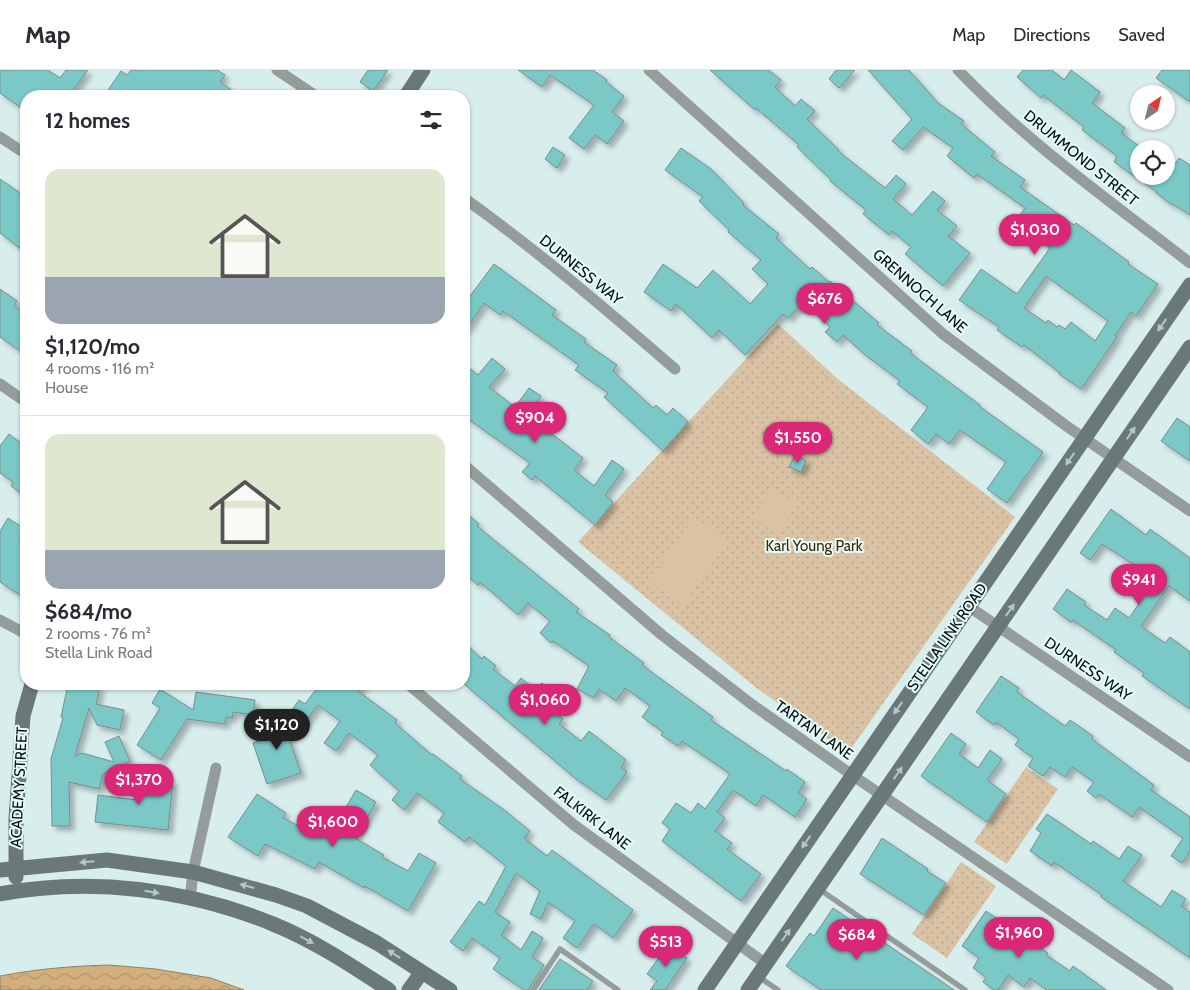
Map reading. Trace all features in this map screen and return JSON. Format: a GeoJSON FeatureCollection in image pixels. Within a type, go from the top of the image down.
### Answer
{"type":"FeatureCollection","features":[{"type":"Feature","properties":{"kind":"main road"},"geometry":{"type":"LineString","coordinates":[[410,90],[424,70]]}},
{"type":"Feature","properties":{"kind":"main road","name":"STELLA LINK ROAD"},"geometry":{"type":"LineString","coordinates":[[705,990],[1190,285]]}},
{"type":"Feature","properties":{"kind":"main road"},"geometry":{"type":"LineString","coordinates":[[748,990],[1190,348]]}},
{"type":"Feature","properties":{"kind":"main road","name":"ACADEMY STREET"},"geometry":{"type":"LineString","coordinates":[[17,890],[15,868],[16,819],[23,716],[30,690]]}},
{"type":"Feature","properties":{"kind":"main road"},"geometry":{"type":"LineString","coordinates":[[0,870],[107,860],[193,872],[276,895],[307,906],[377,943],[450,990]]}},
{"type":"Feature","properties":{"kind":"main road"},"geometry":{"type":"LineString","coordinates":[[0,894],[17,890],[73,886],[128,888],[190,899],[231,909],[274,924],[307,940],[389,990]]}},
{"type":"Feature","properties":{"kind":"main road"},"geometry":{"type":"LineString","coordinates":[[409,990],[422,972]]}},
{"type":"Feature","properties":{"kind":"street"},"geometry":{"type":"LineString","coordinates":[[277,70],[307,90]]}},
{"type":"Feature","properties":{"kind":"street","name":"GRENNOCH LANE"},"geometry":{"type":"LineString","coordinates":[[649,70],[943,334],[1084,438],[1190,512]]}},
{"type":"Feature","properties":{"kind":"street","name":"DRUMMOND STREET"},"geometry":{"type":"LineString","coordinates":[[958,70],[1039,146],[1190,263]]}},
{"type":"Feature","properties":{"kind":"street"},"geometry":{"type":"LineString","coordinates":[[0,136],[20,150]]}},
{"type":"Feature","properties":{"kind":"street","name":"DURNESS WAY"},"geometry":{"type":"LineString","coordinates":[[470,202],[604,307],[675,369]]}},
{"type":"Feature","properties":{"kind":"street"},"geometry":{"type":"LineString","coordinates":[[0,384],[20,398]]}},
{"type":"Feature","properties":{"kind":"street","name":"TARTAN LANE"},"geometry":{"type":"LineString","coordinates":[[470,470],[662,635],[750,703],[852,775],[1168,990]]}},
{"type":"Feature","properties":{"kind":"street","name":"DURNESS WAY"},"geometry":{"type":"LineString","coordinates":[[968,606],[1190,757]]}},
{"type":"Feature","properties":{"kind":"street"},"geometry":{"type":"LineString","coordinates":[[0,620],[20,631]]}},
{"type":"Feature","properties":{"kind":"street","name":"FALKIRK LANE"},"geometry":{"type":"LineString","coordinates":[[415,690],[574,825],[736,944],[762,970]]}},
{"type":"Feature","properties":{"kind":"street"},"geometry":{"type":"LineString","coordinates":[[190,899],[193,872],[216,768]]}},
{"type":"Feature","properties":{"kind":"lane"},"geometry":{"type":"LineString","coordinates":[[818,888],[965,990]]}},
{"type":"Feature","properties":{"kind":"lane"},"geometry":{"type":"LineString","coordinates":[[533,990],[560,949],[618,990]]}},
{"type":"Feature","properties":{"kind":"lane"},"geometry":{"type":"LineString","coordinates":[[762,970],[778,990]]}},
{"type":"Feature","properties":{"kind":"green space","name":"Karl Young Park"},"geometry":{"type":"Polygon","coordinates":[[[778,324],[839,380],[1015,517],[848,753],[759,690],[578,542],[778,324]]]}},
{"type":"Feature","properties":{"kind":"green space"},"geometry":{"type":"Polygon","coordinates":[[[773,487],[797,504],[777,534],[753,517],[773,487]]]}},
{"type":"Feature","properties":{"kind":"green space"},"geometry":{"type":"Polygon","coordinates":[[[694,517],[728,540],[683,606],[649,582],[694,517]]]}},
{"type":"Feature","properties":{"kind":"green space"},"geometry":{"type":"Polygon","coordinates":[[[1026,767],[1058,789],[1007,864],[974,842],[1026,767]]]}},
{"type":"Feature","properties":{"kind":"green space"},"geometry":{"type":"Polygon","coordinates":[[[961,862],[996,886],[947,958],[912,934],[961,862]]]}},
{"type":"Feature","properties":{"kind":"water"},"geometry":{"type":"Polygon","coordinates":[[[109,965],[156,969],[211,978],[244,990],[0,990],[0,976],[54,968],[109,965]]]}},
{"type":"Feature","properties":{"kind":"building"},"geometry":{"type":"Polygon","coordinates":[[[0,70],[48,70],[60,78],[66,70],[88,70],[73,90],[20,90],[20,107],[0,93],[0,70]]]}},
{"type":"Feature","properties":{"kind":"building"},"geometry":{"type":"Polygon","coordinates":[[[131,70],[217,70],[225,75],[220,82],[231,90],[108,90],[121,71],[127,75],[131,70]]]}},
{"type":"Feature","properties":{"kind":"building"},"geometry":{"type":"Polygon","coordinates":[[[368,70],[388,70],[374,90],[360,82],[368,70]]]}},
{"type":"Feature","properties":{"kind":"building"},"geometry":{"type":"Polygon","coordinates":[[[518,70],[593,70],[624,96],[612,112],[624,121],[607,144],[595,135],[584,149],[569,138],[594,105],[550,75],[542,87],[518,70]]]}},
{"type":"Feature","properties":{"kind":"building"},"geometry":{"type":"Polygon","coordinates":[[[710,70],[769,70],[781,80],[775,87],[795,106],[801,99],[815,111],[807,119],[838,151],[885,188],[896,175],[906,184],[893,199],[912,215],[933,191],[945,201],[937,210],[957,226],[948,236],[970,253],[943,286],[905,254],[911,247],[892,231],[889,235],[863,214],[866,210],[830,181],[797,147],[799,145],[756,108],[755,110],[710,70]]]}},
{"type":"Feature","properties":{"kind":"building"},"geometry":{"type":"Polygon","coordinates":[[[836,70],[855,70],[839,88],[829,79],[836,70]]]}},
{"type":"Feature","properties":{"kind":"building"},"geometry":{"type":"Polygon","coordinates":[[[868,70],[909,70],[938,103],[964,121],[961,124],[995,152],[991,156],[1025,180],[1020,187],[1074,225],[1076,223],[1129,262],[1128,264],[1158,284],[1136,316],[1131,312],[1115,336],[1117,337],[1081,389],[1059,374],[1024,345],[1022,347],[997,330],[999,327],[959,300],[981,269],[1017,294],[1050,248],[1043,243],[1045,239],[1017,219],[1025,208],[977,174],[974,178],[947,156],[953,148],[923,127],[903,150],[892,141],[912,119],[868,70]],[[1046,276],[1024,308],[1046,323],[1048,320],[1057,327],[1059,325],[1065,329],[1071,322],[1095,341],[1108,321],[1046,276]]]}},
{"type":"Feature","properties":{"kind":"building"},"geometry":{"type":"Polygon","coordinates":[[[1023,70],[1052,70],[1064,80],[1071,70],[1100,92],[1092,103],[1125,128],[1121,133],[1131,140],[1130,173],[1114,162],[1117,156],[1082,130],[1084,127],[1043,95],[1041,98],[1017,77],[1023,70]]]}},
{"type":"Feature","properties":{"kind":"building"},"geometry":{"type":"Polygon","coordinates":[[[1162,70],[1190,70],[1190,102],[1175,91],[1175,85],[1166,85],[1156,78],[1162,70]]]}},
{"type":"Feature","properties":{"kind":"building"},"geometry":{"type":"Polygon","coordinates":[[[553,147],[565,155],[557,168],[545,159],[553,147]]]}},
{"type":"Feature","properties":{"kind":"building"},"geometry":{"type":"Polygon","coordinates":[[[681,148],[711,169],[744,203],[743,205],[779,234],[776,238],[810,269],[812,267],[830,281],[879,323],[877,325],[912,351],[910,353],[1043,452],[1007,503],[987,489],[1006,462],[960,430],[949,444],[936,434],[928,444],[911,430],[928,407],[897,384],[900,381],[864,354],[843,335],[837,342],[825,332],[830,327],[803,302],[788,318],[783,314],[745,355],[719,330],[712,338],[676,304],[671,311],[644,292],[663,264],[697,288],[713,270],[750,304],[768,284],[752,269],[761,260],[728,232],[729,230],[699,201],[703,197],[665,170],[681,148]]]}},
{"type":"Feature","properties":{"kind":"building"},"geometry":{"type":"Polygon","coordinates":[[[1179,158],[1190,165],[1190,215],[1172,205],[1147,185],[1175,185],[1175,164],[1179,158]]]}},
{"type":"Feature","properties":{"kind":"building"},"geometry":{"type":"Polygon","coordinates":[[[0,179],[20,193],[20,248],[0,233],[0,179]]]}},
{"type":"Feature","properties":{"kind":"building"},"geometry":{"type":"Polygon","coordinates":[[[494,264],[556,310],[552,315],[586,339],[584,342],[617,365],[613,371],[653,408],[656,405],[667,415],[673,408],[688,422],[663,451],[604,397],[608,393],[575,370],[579,365],[503,311],[500,315],[484,303],[470,323],[470,296],[494,264]]]}},
{"type":"Feature","properties":{"kind":"building"},"geometry":{"type":"Polygon","coordinates":[[[0,289],[17,301],[14,306],[20,310],[20,351],[0,337],[0,289]]]}},
{"type":"Feature","properties":{"kind":"building"},"geometry":{"type":"Polygon","coordinates":[[[492,358],[505,369],[489,387],[515,407],[529,388],[541,396],[525,419],[550,436],[552,434],[583,458],[574,470],[594,486],[612,460],[624,469],[605,495],[613,502],[595,525],[535,476],[532,480],[522,472],[530,463],[470,420],[470,369],[478,375],[492,358]]]}},
{"type":"Feature","properties":{"kind":"building"},"geometry":{"type":"Polygon","coordinates":[[[1177,418],[1190,427],[1190,461],[1161,441],[1177,418]]]}},
{"type":"Feature","properties":{"kind":"building"},"geometry":{"type":"Polygon","coordinates":[[[9,434],[20,442],[20,493],[11,486],[13,482],[0,473],[0,446],[9,434]]]}},
{"type":"Feature","properties":{"kind":"building"},"geometry":{"type":"Polygon","coordinates":[[[795,455],[806,460],[801,472],[789,467],[795,455]]]}},
{"type":"Feature","properties":{"kind":"building"},"geometry":{"type":"Polygon","coordinates":[[[1111,509],[1146,535],[1150,529],[1190,558],[1190,601],[1169,586],[1141,626],[1165,643],[1170,637],[1190,652],[1190,709],[1142,676],[1144,673],[1114,652],[1116,650],[1073,620],[1071,622],[1053,609],[1067,589],[1086,602],[1084,605],[1107,620],[1115,608],[1129,618],[1156,579],[1102,544],[1090,560],[1080,553],[1111,509]]]}},
{"type":"Feature","properties":{"kind":"building"},"geometry":{"type":"Polygon","coordinates":[[[470,516],[479,524],[477,526],[579,609],[576,612],[610,635],[609,637],[644,663],[642,665],[713,717],[711,720],[805,782],[798,793],[807,799],[795,817],[763,795],[756,806],[733,790],[717,812],[725,818],[715,831],[732,843],[727,849],[761,874],[741,901],[662,841],[670,829],[662,823],[676,803],[691,813],[698,803],[705,809],[730,774],[682,741],[678,746],[661,735],[663,732],[642,717],[650,706],[625,688],[616,701],[599,689],[594,698],[577,689],[589,666],[553,641],[551,643],[540,633],[550,621],[528,603],[518,615],[480,582],[478,585],[470,578],[470,516]]]}},
{"type":"Feature","properties":{"kind":"building"},"geometry":{"type":"Polygon","coordinates":[[[8,518],[20,526],[20,595],[0,582],[0,531],[8,518]]]}},
{"type":"Feature","properties":{"kind":"building"},"geometry":{"type":"Polygon","coordinates":[[[470,648],[482,659],[484,656],[496,666],[493,669],[515,686],[521,678],[536,690],[542,683],[551,690],[542,702],[563,719],[559,724],[581,741],[589,731],[626,760],[621,767],[627,772],[606,800],[576,779],[470,689],[470,648]]]}},
{"type":"Feature","properties":{"kind":"building"},"geometry":{"type":"Polygon","coordinates":[[[1001,676],[1019,688],[1017,692],[1065,726],[1070,720],[1093,736],[1092,739],[1154,785],[1151,790],[1190,817],[1190,851],[1182,863],[1171,856],[1183,838],[1139,807],[1132,817],[1099,794],[1096,798],[1087,791],[1094,782],[1072,767],[1065,777],[1050,767],[1043,776],[1028,766],[1033,758],[1015,745],[1019,739],[996,722],[994,725],[976,712],[1001,676]]]}},
{"type":"Feature","properties":{"kind":"building"},"geometry":{"type":"Polygon","coordinates":[[[67,690],[99,690],[96,704],[124,710],[120,730],[97,725],[89,708],[75,756],[82,753],[114,762],[105,742],[119,736],[130,761],[103,774],[99,789],[69,782],[70,826],[52,826],[51,759],[63,718],[61,717],[67,690]]]}},
{"type":"Feature","properties":{"kind":"building"},"geometry":{"type":"Polygon","coordinates":[[[159,690],[193,710],[196,692],[255,700],[253,715],[233,712],[232,718],[226,717],[225,724],[187,719],[161,760],[137,745],[160,708],[152,703],[159,690]]]}},
{"type":"Feature","properties":{"kind":"building"},"geometry":{"type":"Polygon","coordinates":[[[316,690],[359,690],[397,720],[395,723],[432,755],[462,776],[460,779],[503,809],[530,831],[524,838],[547,856],[552,850],[633,910],[613,938],[594,924],[577,948],[563,938],[575,921],[548,902],[541,919],[530,914],[540,891],[516,873],[495,912],[510,922],[501,935],[521,950],[532,931],[543,938],[532,957],[544,965],[528,990],[524,990],[493,969],[500,958],[472,938],[463,951],[450,942],[479,901],[485,905],[506,866],[469,837],[465,842],[438,822],[444,813],[417,793],[404,810],[392,800],[399,791],[370,765],[378,755],[349,733],[336,751],[324,743],[340,721],[318,705],[299,730],[291,723],[295,719],[289,714],[299,700],[305,704],[316,690]]]}},
{"type":"Feature","properties":{"kind":"building"},"geometry":{"type":"Polygon","coordinates":[[[279,709],[301,773],[267,784],[253,743],[271,737],[264,714],[279,709]]]}},
{"type":"Feature","properties":{"kind":"building"},"geometry":{"type":"Polygon","coordinates":[[[951,733],[966,744],[959,754],[978,768],[990,750],[1002,759],[987,780],[1006,794],[987,822],[921,776],[951,733]]]}},
{"type":"Feature","properties":{"kind":"building"},"geometry":{"type":"Polygon","coordinates":[[[139,777],[173,780],[168,830],[95,822],[98,795],[137,800],[139,777]]]}},
{"type":"Feature","properties":{"kind":"building"},"geometry":{"type":"Polygon","coordinates":[[[356,790],[376,802],[355,838],[384,855],[382,857],[408,871],[419,853],[436,863],[408,911],[319,862],[315,869],[265,844],[258,856],[228,837],[257,794],[286,813],[283,818],[309,831],[313,824],[331,833],[356,790]]]}},
{"type":"Feature","properties":{"kind":"building"},"geometry":{"type":"Polygon","coordinates":[[[1047,814],[1091,844],[1093,841],[1119,859],[1128,846],[1142,855],[1123,881],[1161,907],[1172,890],[1186,899],[1181,906],[1190,912],[1190,958],[1054,862],[1052,866],[1030,851],[1041,833],[1036,829],[1047,814]]]}},
{"type":"Feature","properties":{"kind":"building"},"geometry":{"type":"Polygon","coordinates":[[[882,838],[946,883],[924,915],[860,874],[882,838]]]}},
{"type":"Feature","properties":{"kind":"building"},"geometry":{"type":"Polygon","coordinates":[[[833,908],[954,990],[821,990],[786,966],[810,933],[814,936],[833,908]]]}},
{"type":"Feature","properties":{"kind":"building"},"geometry":{"type":"Polygon","coordinates":[[[986,911],[1048,953],[1046,955],[1070,971],[1073,966],[1106,990],[1047,990],[1030,978],[1024,987],[1008,975],[998,990],[994,990],[983,982],[986,977],[973,968],[979,958],[962,946],[986,911]]]}},
{"type":"Feature","properties":{"kind":"building"},"geometry":{"type":"Polygon","coordinates":[[[668,945],[687,958],[665,990],[650,990],[657,981],[647,974],[668,945]]]}},
{"type":"Feature","properties":{"kind":"building"},"geometry":{"type":"Polygon","coordinates":[[[560,959],[593,981],[587,990],[539,990],[560,959]]]}}]}
